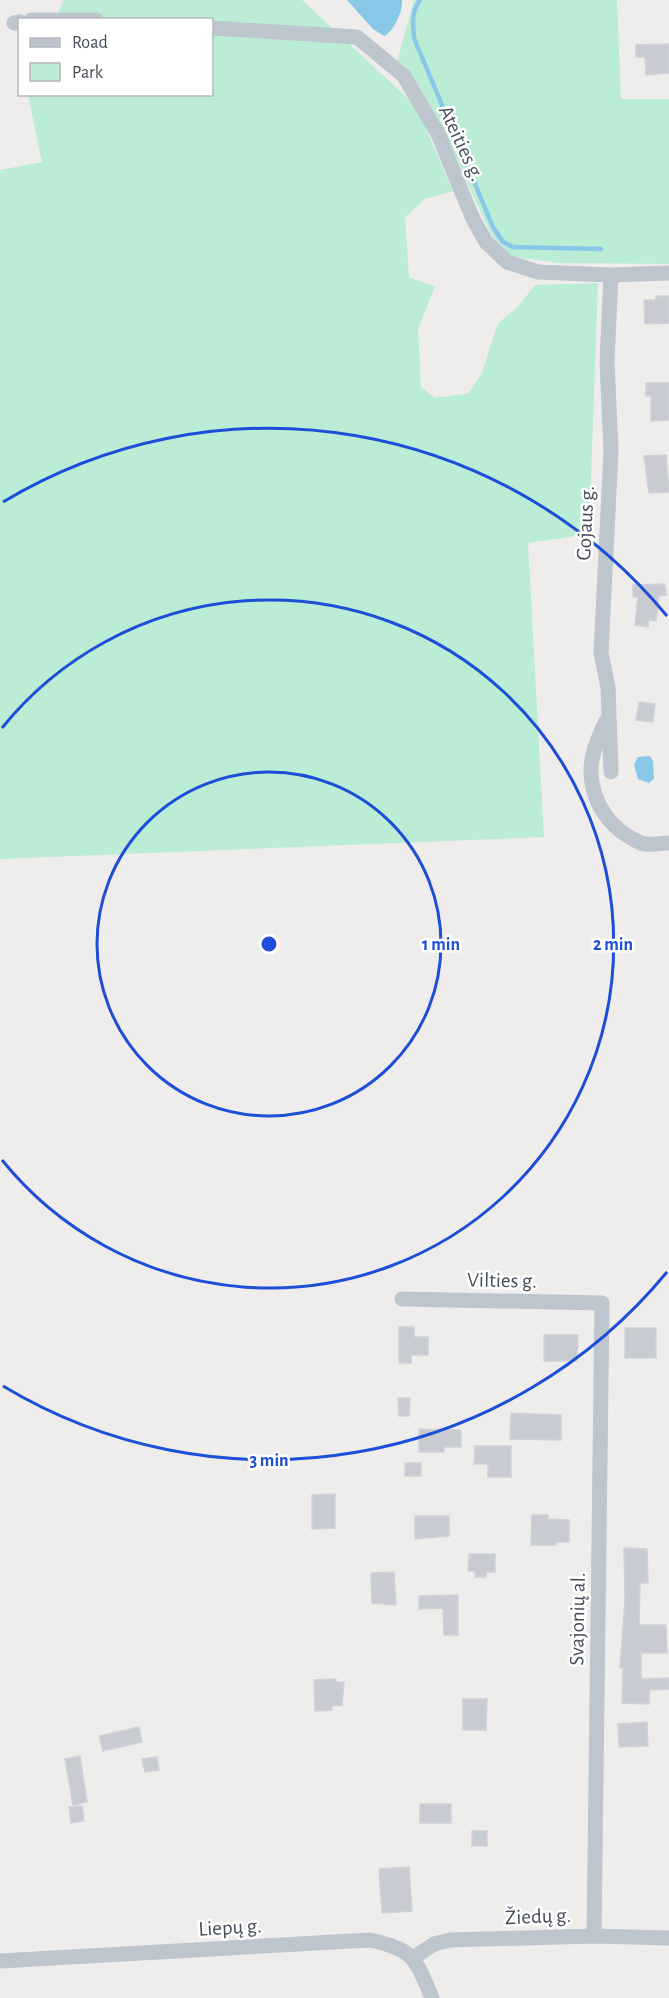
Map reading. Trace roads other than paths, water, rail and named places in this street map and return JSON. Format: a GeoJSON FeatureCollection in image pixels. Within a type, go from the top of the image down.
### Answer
{"type":"FeatureCollection","features":[{"type":"Feature","properties":{"kind":"street","name":"Ateities g."},"geometry":{"type":"LineString","coordinates":[[213,28],[357,37],[404,76],[438,134],[473,219],[494,252],[507,262],[538,272],[611,275],[669,273]]}},
{"type":"Feature","properties":{"kind":"street","name":"Gojaus g."},"geometry":{"type":"LineString","coordinates":[[611,275],[607,361],[611,451],[601,653],[608,687],[611,772]]}},
{"type":"Feature","properties":{"kind":"street"},"geometry":{"type":"LineString","coordinates":[[608,715],[595,746],[591,768],[596,804],[614,825],[642,844],[669,843]]}},
{"type":"Feature","properties":{"kind":"street","name":"Vilties g."},"geometry":{"type":"LineString","coordinates":[[402,1299],[602,1303]]}},
{"type":"Feature","properties":{"kind":"street","name":"Svajonių al."},"geometry":{"type":"LineString","coordinates":[[594,1936],[602,1303]]}},
{"type":"Feature","properties":{"kind":"street","name":"Žiedų g."},"geometry":{"type":"LineString","coordinates":[[413,1958],[435,1944],[450,1940],[594,1936],[669,1938]]}},
{"type":"Feature","properties":{"kind":"street","name":"Liepų g."},"geometry":{"type":"LineString","coordinates":[[0,1960],[370,1940],[396,1946],[413,1958]]}},
{"type":"Feature","properties":{"kind":"street"},"geometry":{"type":"LineString","coordinates":[[413,1958],[432,1998]]}},
{"type":"Feature","properties":{"kind":"water"},"geometry":{"type":"Polygon","coordinates":[[[347,0],[402,0],[402,4],[394,25],[384,36],[373,29],[347,0]]]}},
{"type":"Feature","properties":{"kind":"water"},"geometry":{"type":"Polygon","coordinates":[[[650,756],[653,761],[654,779],[649,783],[638,779],[634,765],[638,757],[650,756]]]}},
{"type":"Feature","properties":{"kind":"waterway"},"geometry":{"type":"LineString","coordinates":[[420,0],[414,14],[414,38],[493,227],[503,242],[513,247],[601,249]]}}]}
